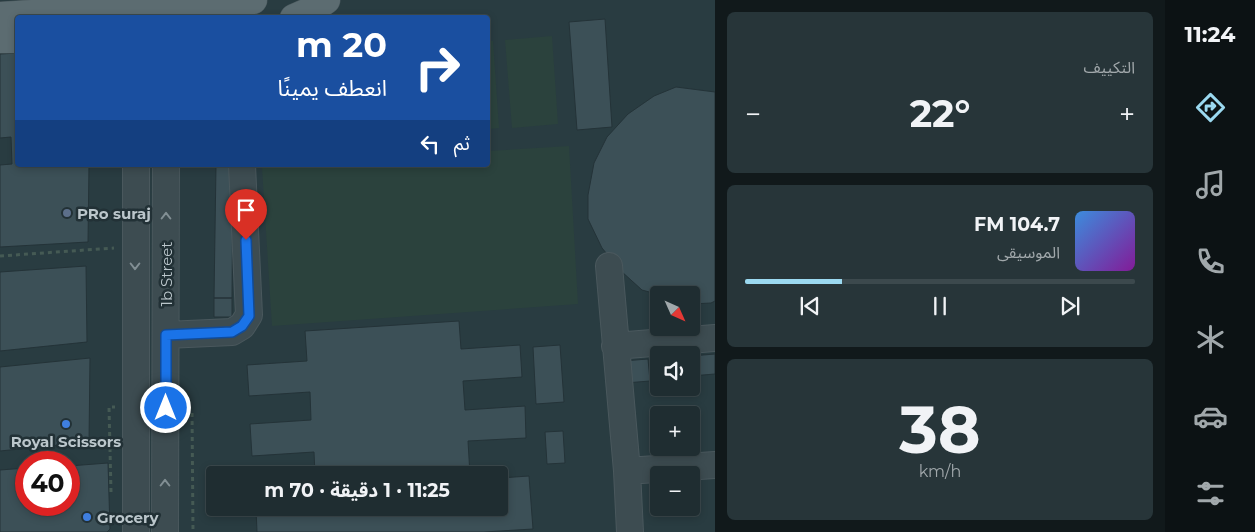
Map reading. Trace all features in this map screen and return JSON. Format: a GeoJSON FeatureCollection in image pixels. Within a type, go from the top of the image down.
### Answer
{"type":"FeatureCollection","features":[{"type":"Feature","properties":{"kind":"main road"},"geometry":{"type":"LineString","coordinates":[[19,15],[164,8],[253,0]]}},
{"type":"Feature","properties":{"kind":"main road"},"geometry":{"type":"LineString","coordinates":[[301,15],[326,0]]}},
{"type":"Feature","properties":{"kind":"main road"},"geometry":{"type":"LineString","coordinates":[[0,16],[15,15]]}},
{"type":"Feature","properties":{"kind":"main road"},"geometry":{"type":"LineString","coordinates":[[0,39],[15,38]]}},
{"type":"Feature","properties":{"kind":"street","name":"1b Street"},"geometry":{"type":"LineString","coordinates":[[136,167],[136,532]]}},
{"type":"Feature","properties":{"kind":"street","name":"1b Street"},"geometry":{"type":"LineString","coordinates":[[164,532],[166,167]]}},
{"type":"Feature","properties":{"kind":"street"},"geometry":{"type":"LineString","coordinates":[[166,335],[232,332],[242,326],[249,316],[242,167]]}},
{"type":"Feature","properties":{"kind":"street"},"geometry":{"type":"LineString","coordinates":[[609,266],[627,471],[630,532]]}},
{"type":"Feature","properties":{"kind":"street"},"geometry":{"type":"LineString","coordinates":[[615,346],[715,338]]}},
{"type":"Feature","properties":{"kind":"street"},"geometry":{"type":"LineString","coordinates":[[627,471],[715,465]]}},
{"type":"Feature","properties":{"kind":"path"},"geometry":{"type":"LineString","coordinates":[[0,256],[135,246]]}},
{"type":"Feature","properties":{"kind":"green space"},"geometry":{"type":"Polygon","coordinates":[[[552,36],[558,124],[512,128],[505,40],[552,36]]]}},
{"type":"Feature","properties":{"kind":"green space"},"geometry":{"type":"Polygon","coordinates":[[[490,41],[493,41],[499,128],[490,129],[490,41]]]}},
{"type":"Feature","properties":{"kind":"green space"},"geometry":{"type":"Polygon","coordinates":[[[569,146],[578,304],[272,326],[262,168],[490,167],[490,151],[569,146]]]}},
{"type":"Feature","properties":{"kind":"building"},"geometry":{"type":"Polygon","coordinates":[[[605,19],[612,127],[577,130],[569,22],[605,19]]]}},
{"type":"Feature","properties":{"kind":"building"},"geometry":{"type":"Polygon","coordinates":[[[15,53],[15,167],[89,167],[88,242],[0,247],[0,165],[12,164],[11,137],[0,138],[0,54],[15,53]]]}},
{"type":"Feature","properties":{"kind":"building"},"geometry":{"type":"Polygon","coordinates":[[[676,87],[715,92],[715,301],[711,303],[700,304],[700,286],[650,286],[650,292],[642,290],[621,271],[602,248],[588,219],[588,195],[594,163],[607,137],[628,114],[654,96],[676,87]]]}},
{"type":"Feature","properties":{"kind":"building"},"geometry":{"type":"Polygon","coordinates":[[[216,167],[233,167],[232,298],[214,298],[216,167]]]}},
{"type":"Feature","properties":{"kind":"building"},"geometry":{"type":"Polygon","coordinates":[[[86,266],[87,342],[0,351],[0,272],[86,266]]]}},
{"type":"Feature","properties":{"kind":"building"},"geometry":{"type":"Polygon","coordinates":[[[214,298],[232,298],[232,317],[214,317],[214,298]]]}},
{"type":"Feature","properties":{"kind":"building"},"geometry":{"type":"Polygon","coordinates":[[[459,321],[461,349],[520,345],[522,377],[463,381],[465,410],[525,406],[526,438],[468,441],[469,466],[315,466],[314,452],[252,456],[250,424],[311,420],[310,392],[249,396],[247,365],[307,361],[305,331],[459,321]]]}},
{"type":"Feature","properties":{"kind":"building"},"geometry":{"type":"Polygon","coordinates":[[[560,345],[564,402],[536,404],[533,347],[560,345]]]}},
{"type":"Feature","properties":{"kind":"building"},"geometry":{"type":"Polygon","coordinates":[[[715,354],[715,374],[700,375],[700,355],[715,354]]]}},
{"type":"Feature","properties":{"kind":"building"},"geometry":{"type":"Polygon","coordinates":[[[90,358],[89,442],[0,451],[0,367],[90,358]]]}},
{"type":"Feature","properties":{"kind":"building"},"geometry":{"type":"Polygon","coordinates":[[[648,359],[650,381],[625,383],[623,361],[648,359]]]}},
{"type":"Feature","properties":{"kind":"building"},"geometry":{"type":"Polygon","coordinates":[[[563,431],[565,463],[547,464],[545,432],[563,431]]]}},
{"type":"Feature","properties":{"kind":"building"},"geometry":{"type":"Polygon","coordinates":[[[108,463],[110,529],[107,532],[0,532],[0,470],[15,469],[15,516],[80,516],[80,465],[108,463]]]}},
{"type":"Feature","properties":{"kind":"building"},"geometry":{"type":"Polygon","coordinates":[[[529,476],[533,529],[484,532],[257,532],[256,516],[508,516],[508,477],[529,476]]]}},
{"type":"Feature","properties":{"kind":"place","name":"PRo suraj"},"geometry":{"type":"Point","coordinates":[67,213]}},
{"type":"Feature","properties":{"kind":"place","name":"Royal Scissors"},"geometry":{"type":"Point","coordinates":[66,424]}},
{"type":"Feature","properties":{"kind":"place","name":"Grocery"},"geometry":{"type":"Point","coordinates":[87,517]}},
{"type":"Feature","properties":{"kind":"route"},"geometry":{"type":"LineString","coordinates":[[166,408],[166,335],[232,332],[242,326],[249,316],[246,240]]}}]}
